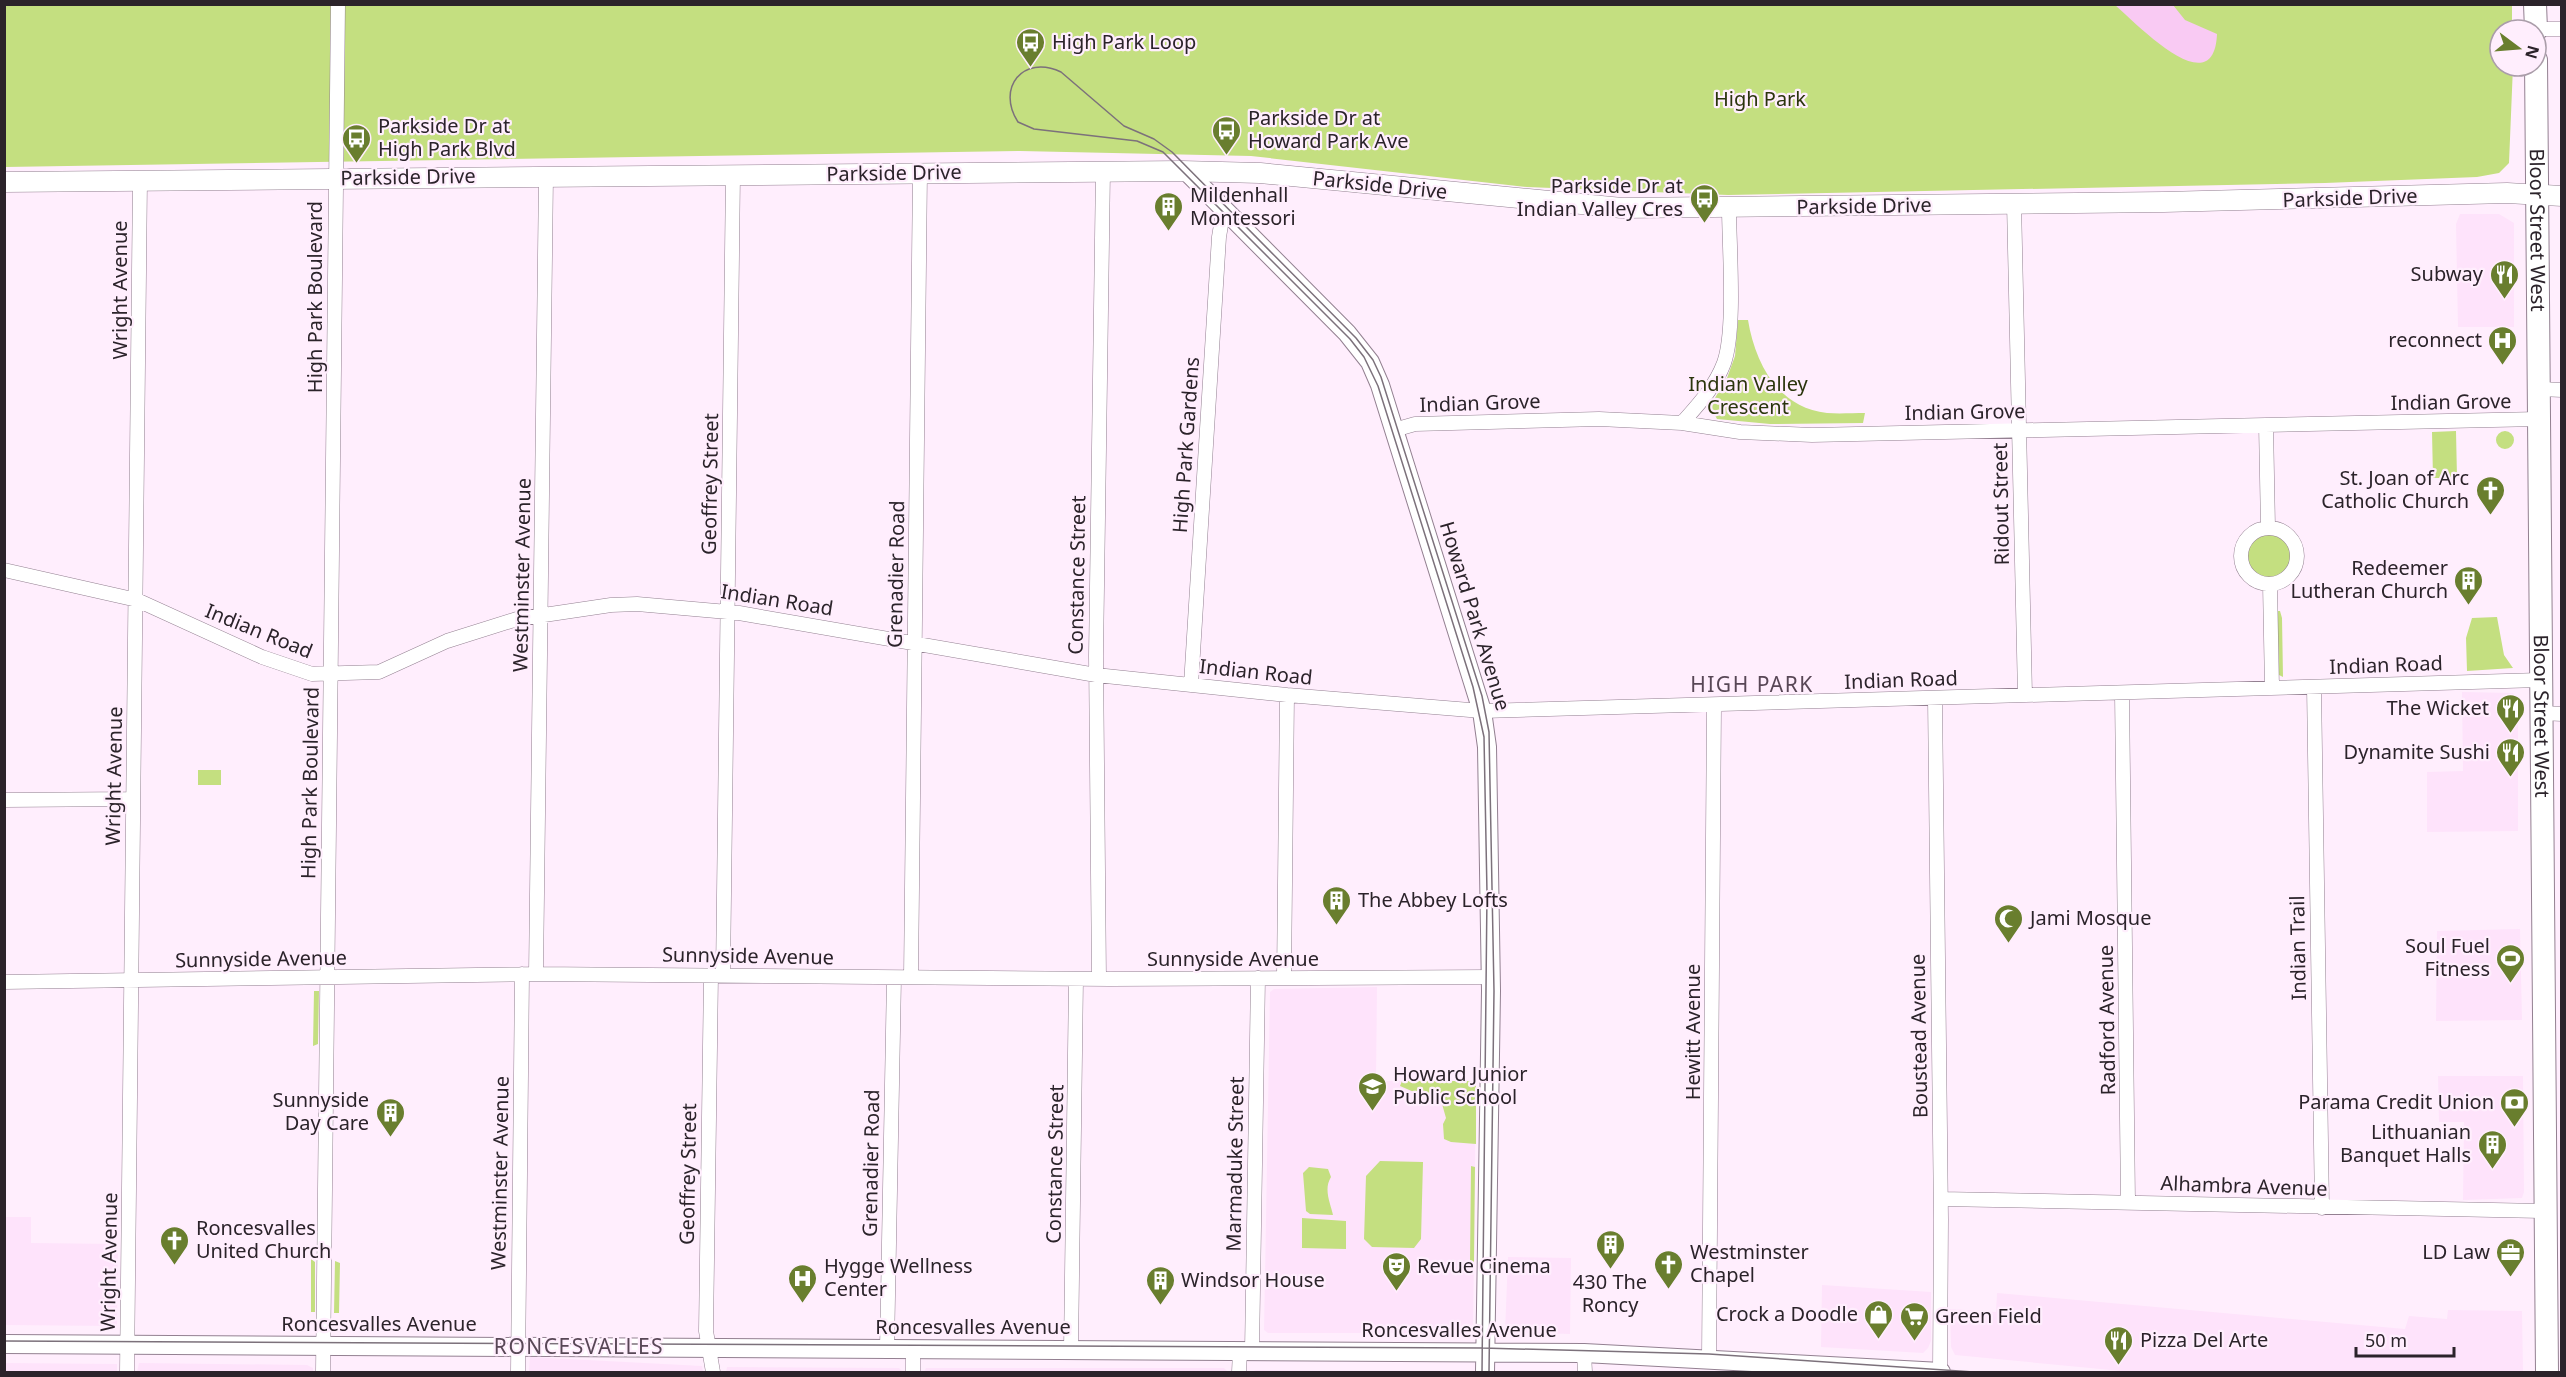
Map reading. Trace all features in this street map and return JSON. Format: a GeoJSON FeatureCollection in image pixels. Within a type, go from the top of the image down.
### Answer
{"type":"FeatureCollection","features":[{"type":"Feature","properties":{"kind":"main road","name":"Bloor Street West"},"geometry":{"type":"LineString","coordinates":[[2536,78],[2538,195],[2551,389],[2539,420],[2540,680],[2552,714],[2553,1134],[2546,1211],[2547,1372]]}},
{"type":"Feature","properties":{"kind":"main road","name":"Parkside Drive"},"geometry":{"type":"LineString","coordinates":[[4,182],[1186,171],[1260,173],[1622,208],[2562,196]]}},
{"type":"Feature","properties":{"kind":"street","name":"High Park Boulevard"},"geometry":{"type":"LineString","coordinates":[[323,1372],[338,4]]}},
{"type":"Feature","properties":{"kind":"street","name":"Constance Street"},"geometry":{"type":"LineString","coordinates":[[1099,979],[1098,691],[1096,675],[1103,171]]}},
{"type":"Feature","properties":{"kind":"street","name":"Howard Park Avenue"},"geometry":{"type":"LineString","coordinates":[[1186,171],[1360,347],[1380,385],[1482,711],[1487,747],[1491,977],[1485,1372]]}},
{"type":"Feature","properties":{"kind":"street","name":"Grenadier Road"},"geometry":{"type":"LineString","coordinates":[[911,977],[920,172]]}},
{"type":"Feature","properties":{"kind":"street","name":"Geoffrey Street"},"geometry":{"type":"LineString","coordinates":[[713,1372],[708,1348],[728,611],[733,174]]}},
{"type":"Feature","properties":{"kind":"street","name":"Westminster Avenue"},"geometry":{"type":"LineString","coordinates":[[518,1372],[541,614],[546,176]]}},
{"type":"Feature","properties":{"kind":"street","name":"Wright Avenue"},"geometry":{"type":"LineString","coordinates":[[127,1372],[140,180]]}},
{"type":"Feature","properties":{"kind":"street","name":"Ridout Street"},"geometry":{"type":"LineString","coordinates":[[2014,203],[2025,695]]}},
{"type":"Feature","properties":{"kind":"street","name":"High Park Gardens"},"geometry":{"type":"LineString","coordinates":[[1191,685],[1219,237],[1224,207]]}},
{"type":"Feature","properties":{"kind":"street"},"geometry":{"type":"LineString","coordinates":[[1682,423],[1706,397],[1725,361],[1729,330],[1729,207]]}},
{"type":"Feature","properties":{"kind":"street","name":"Indian Grove"},"geometry":{"type":"LineString","coordinates":[[1394,430],[1415,424],[1599,419],[1682,423],[1716,430],[1774,435],[2539,420]]}},
{"type":"Feature","properties":{"kind":"street"},"geometry":{"type":"LineString","coordinates":[[2266,425],[2268,527]]}},
{"type":"Feature","properties":{"kind":"street"},"geometry":{"type":"LineString","coordinates":[[2268,527],[2284,532],[2291,538],[2297,554],[2296,563],[2286,578],[2270,584],[2261,583],[2247,573],[2241,557],[2245,540],[2251,533],[2268,527]]}},
{"type":"Feature","properties":{"kind":"street","name":"Indian Road"},"geometry":{"type":"LineString","coordinates":[[4,570],[137,600],[214,637],[296,670],[332,674],[379,672],[468,633],[541,614],[637,604],[728,611],[1096,675],[1287,695],[1482,711],[2540,680]]}},
{"type":"Feature","properties":{"kind":"street"},"geometry":{"type":"LineString","coordinates":[[2270,584],[2272,688]]}},
{"type":"Feature","properties":{"kind":"street","name":"Indian Trail"},"geometry":{"type":"LineString","coordinates":[[2314,687],[2322,1208]]}},
{"type":"Feature","properties":{"kind":"street","name":"Radford Avenue"},"geometry":{"type":"LineString","coordinates":[[2122,693],[2128,1202]]}},
{"type":"Feature","properties":{"kind":"street"},"geometry":{"type":"LineString","coordinates":[[1284,978],[1287,695]]}},
{"type":"Feature","properties":{"kind":"street","name":"Boustead Avenue"},"geometry":{"type":"LineString","coordinates":[[1935,698],[1941,1372]]}},
{"type":"Feature","properties":{"kind":"street","name":"Hewitt Avenue"},"geometry":{"type":"LineString","coordinates":[[1709,1358],[1713,706]]}},
{"type":"Feature","properties":{"kind":"street"},"geometry":{"type":"LineString","coordinates":[[4,800],[133,798]]}},
{"type":"Feature","properties":{"kind":"street","name":"Sunnyside Avenue"},"geometry":{"type":"LineString","coordinates":[[4,982],[529,974],[1076,979],[1491,977]]}},
{"type":"Feature","properties":{"kind":"street","name":"Grenadier Road"},"geometry":{"type":"LineString","coordinates":[[887,1349],[894,978]]}},
{"type":"Feature","properties":{"kind":"street","name":"Marmaduke Street"},"geometry":{"type":"LineString","coordinates":[[1239,1372],[1246,1351],[1253,1257],[1258,978]]}},
{"type":"Feature","properties":{"kind":"street","name":"Constance Street"},"geometry":{"type":"LineString","coordinates":[[1071,1350],[1076,979]]}},
{"type":"Feature","properties":{"kind":"street","name":"Alhambra Avenue"},"geometry":{"type":"LineString","coordinates":[[1941,1199],[2546,1211]]}},
{"type":"Feature","properties":{"kind":"street","name":"Roncesvalles Avenue"},"geometry":{"type":"LineString","coordinates":[[4,1344],[1584,1353],[1941,1372]]}},
{"type":"Feature","properties":{"kind":"street"},"geometry":{"type":"LineString","coordinates":[[913,1349],[913,1372]]}},
{"type":"Feature","properties":{"kind":"street"},"geometry":{"type":"LineString","coordinates":[[1584,1353],[1584,1372]]}},
{"type":"Feature","properties":{"kind":"shaded area"},"geometry":{"type":"Polygon","coordinates":[[[2115,5],[2173,5],[2185,20],[2217,34],[2213,54],[2203,62],[2189,61],[2174,54],[2115,5]]]}},
{"type":"Feature","properties":{"kind":"shaded area"},"geometry":{"type":"Polygon","coordinates":[[[2460,214],[2499,214],[2514,223],[2514,327],[2458,327],[2456,224],[2460,214]]]}},
{"type":"Feature","properties":{"kind":"shaded area"},"geometry":{"type":"Polygon","coordinates":[[[2462,692],[2513,693],[2518,701],[2518,831],[2427,832],[2427,772],[2463,771],[2462,692]]]}},
{"type":"Feature","properties":{"kind":"shaded area"},"geometry":{"type":"Polygon","coordinates":[[[2520,929],[2522,1020],[2436,1021],[2437,931],[2520,929]]]}},
{"type":"Feature","properties":{"kind":"shaded area","name":"Howard Junior Public School"},"geometry":{"type":"Polygon","coordinates":[[[1377,987],[1376,1081],[1476,1081],[1473,1330],[1466,1333],[1268,1333],[1264,1330],[1270,992],[1274,989],[1377,987]]]}},
{"type":"Feature","properties":{"kind":"shaded area"},"geometry":{"type":"Polygon","coordinates":[[[2438,1076],[2523,1076],[2524,1192],[2522,1198],[2463,1200],[2464,1122],[2439,1122],[2438,1076]]]}},
{"type":"Feature","properties":{"kind":"shaded area"},"geometry":{"type":"Polygon","coordinates":[[[5,1217],[31,1217],[31,1243],[118,1244],[117,1326],[5,1325],[5,1217]]]}},
{"type":"Feature","properties":{"kind":"shaded area"},"geometry":{"type":"Polygon","coordinates":[[[1508,1257],[1571,1258],[1570,1334],[1505,1332],[1508,1257]]]}},
{"type":"Feature","properties":{"kind":"shaded area"},"geometry":{"type":"Polygon","coordinates":[[[1822,1285],[1931,1292],[1931,1341],[1928,1348],[1923,1353],[1821,1347],[1822,1285]]]}},
{"type":"Feature","properties":{"kind":"shaded area"},"geometry":{"type":"Polygon","coordinates":[[[1997,1293],[2405,1329],[2409,1316],[2447,1319],[2448,1310],[2522,1311],[2523,1372],[2132,1372],[1955,1355],[1951,1347],[1950,1309],[1996,1312],[1997,1293]]]}},
{"type":"Feature","properties":{"kind":"shaded area"},"geometry":{"type":"Polygon","coordinates":[[[530,1357],[702,1366],[703,1372],[529,1372],[530,1357]]]}},
{"type":"Feature","properties":{"kind":"shaded area"},"geometry":{"type":"Polygon","coordinates":[[[5,1363],[117,1364],[117,1372],[5,1372],[5,1363]]]}},
{"type":"Feature","properties":{"kind":"shaded area"},"geometry":{"type":"Polygon","coordinates":[[[139,1363],[307,1365],[313,1368],[313,1372],[137,1372],[139,1363]]]}},
{"type":"Feature","properties":{"kind":"shaded area"},"geometry":{"type":"Polygon","coordinates":[[[727,1367],[899,1368],[903,1372],[726,1372],[727,1367]]]}},
{"type":"Feature","properties":{"kind":"shaded area"},"geometry":{"type":"Polygon","coordinates":[[[926,1368],[1224,1368],[1228,1372],[924,1372],[926,1368]]]}},
{"type":"Feature","properties":{"kind":"shaded area"},"geometry":{"type":"Polygon","coordinates":[[[1256,1370],[1470,1372],[1251,1372],[1256,1370]]]}},
{"type":"Feature","properties":{"kind":"green space","name":"High Park"},"geometry":{"type":"Polygon","coordinates":[[[2512,4],[2512,18],[2488,18],[2488,78],[2513,78],[2509,163],[2499,173],[2477,177],[2325,183],[1728,195],[1527,187],[1251,156],[1020,151],[5,167],[4,5],[2512,4]]]}},
{"type":"Feature","properties":{"kind":"green space","name":"Indian Valley Crescent"},"geometry":{"type":"Polygon","coordinates":[[[1738,320],[1748,320],[1756,352],[1763,367],[1782,393],[1810,409],[1827,413],[1865,413],[1863,423],[1770,424],[1717,419],[1710,406],[1727,378],[1735,356],[1738,320]]]}},
{"type":"Feature","properties":{"kind":"green space"},"geometry":{"type":"Polygon","coordinates":[[[2456,431],[2457,478],[2433,478],[2432,432],[2456,431]]]}},
{"type":"Feature","properties":{"kind":"green space"},"geometry":{"type":"Polygon","coordinates":[[[2501,431],[2509,431],[2514,436],[2512,447],[2501,449],[2496,444],[2496,436],[2501,431]]]}},
{"type":"Feature","properties":{"kind":"green space"},"geometry":{"type":"Polygon","coordinates":[[[2269,534],[2285,540],[2291,556],[2285,572],[2269,578],[2253,572],[2247,556],[2253,540],[2269,534]]]}},
{"type":"Feature","properties":{"kind":"green space"},"geometry":{"type":"Polygon","coordinates":[[[2277,611],[2280,611],[2282,618],[2283,677],[2279,675],[2277,611]]]}},
{"type":"Feature","properties":{"kind":"green space"},"geometry":{"type":"Polygon","coordinates":[[[2497,617],[2504,655],[2513,668],[2467,671],[2466,638],[2472,618],[2497,617]]]}},
{"type":"Feature","properties":{"kind":"green space"},"geometry":{"type":"Polygon","coordinates":[[[198,770],[221,770],[221,785],[198,785],[198,770]]]}},
{"type":"Feature","properties":{"kind":"green space"},"geometry":{"type":"Polygon","coordinates":[[[314,991],[319,991],[318,1044],[313,1046],[314,991]]]}},
{"type":"Feature","properties":{"kind":"green space"},"geometry":{"type":"Polygon","coordinates":[[[1402,1081],[1476,1081],[1476,1144],[1451,1142],[1444,1139],[1443,1124],[1446,1118],[1442,1104],[1400,1086],[1402,1081]]]}},
{"type":"Feature","properties":{"kind":"green space"},"geometry":{"type":"Polygon","coordinates":[[[1380,1161],[1423,1162],[1421,1239],[1414,1248],[1372,1247],[1364,1239],[1366,1176],[1380,1161]]]}},
{"type":"Feature","properties":{"kind":"green space"},"geometry":{"type":"Polygon","coordinates":[[[1471,1166],[1475,1167],[1474,1262],[1470,1262],[1471,1166]]]}},
{"type":"Feature","properties":{"kind":"green space"},"geometry":{"type":"Polygon","coordinates":[[[1309,1167],[1328,1169],[1331,1177],[1328,1197],[1333,1215],[1310,1214],[1306,1211],[1303,1173],[1309,1167]]]}},
{"type":"Feature","properties":{"kind":"green space"},"geometry":{"type":"Polygon","coordinates":[[[1302,1218],[1346,1221],[1346,1249],[1302,1248],[1302,1218]]]}},
{"type":"Feature","properties":{"kind":"green space"},"geometry":{"type":"Polygon","coordinates":[[[311,1259],[315,1262],[315,1312],[311,1312],[311,1259]]]}},
{"type":"Feature","properties":{"kind":"green space"},"geometry":{"type":"Polygon","coordinates":[[[335,1261],[340,1263],[339,1313],[334,1313],[335,1261]]]}},
{"type":"Feature","properties":{"kind":"tram line"},"geometry":{"type":"LineString","coordinates":[[1482,1372],[1487,893],[1484,737],[1473,687],[1378,386],[1364,357],[1350,339],[1163,152],[1137,141],[1034,129],[1018,122],[1012,109],[1010,97],[1012,86],[1025,71],[1035,67],[1061,72],[1124,126],[1154,139],[1172,152],[1356,338],[1373,360],[1381,377],[1482,696],[1489,732],[1494,991],[1489,1372]]}},
{"type":"Feature","properties":{"kind":"tram line"},"geometry":{"type":"LineString","coordinates":[[4,1341],[1483,1348],[1709,1354],[1974,1372]]}},
{"type":"Feature","properties":{"kind":"place","name":"High Park Loop"},"geometry":{"type":"Point","coordinates":[1031,68]}},
{"type":"Feature","properties":{"kind":"place","name":"Parkside Dr at Howard Park Ave"},"geometry":{"type":"Point","coordinates":[1227,156]}},
{"type":"Feature","properties":{"kind":"place","name":"Parkside Dr at High Park Blvd"},"geometry":{"type":"Point","coordinates":[357,164]}},
{"type":"Feature","properties":{"kind":"place","name":"Parkside Dr at Indian Valley Cres"},"geometry":{"type":"Point","coordinates":[1704,224]}},
{"type":"Feature","properties":{"kind":"place","name":"Mildenhall Montessori"},"geometry":{"type":"Point","coordinates":[1169,232]}},
{"type":"Feature","properties":{"kind":"place","name":"Subway"},"geometry":{"type":"Point","coordinates":[2504,300]}},
{"type":"Feature","properties":{"kind":"place","name":"reconnect"},"geometry":{"type":"Point","coordinates":[2503,366]}},
{"type":"Feature","properties":{"kind":"place","name":"St. Joan of Arc Catholic Church"},"geometry":{"type":"Point","coordinates":[2490,516]}},
{"type":"Feature","properties":{"kind":"place","name":"Redeemer Lutheran Church"},"geometry":{"type":"Point","coordinates":[2469,606]}},
{"type":"Feature","properties":{"kind":"place","name":"The Wicket"},"geometry":{"type":"Point","coordinates":[2510,734]}},
{"type":"Feature","properties":{"kind":"place","name":"Dynamite Sushi"},"geometry":{"type":"Point","coordinates":[2511,778]}},
{"type":"Feature","properties":{"kind":"place","name":"The Abbey Lofts"},"geometry":{"type":"Point","coordinates":[1337,926]}},
{"type":"Feature","properties":{"kind":"place","name":"Jami Mosque"},"geometry":{"type":"Point","coordinates":[2009,944]}},
{"type":"Feature","properties":{"kind":"place","name":"Soul Fuel Fitness"},"geometry":{"type":"Point","coordinates":[2511,984]}},
{"type":"Feature","properties":{"kind":"place","name":"Howard Junior Public School"},"geometry":{"type":"Point","coordinates":[1372,1112]}},
{"type":"Feature","properties":{"kind":"place","name":"Parama Credit Union"},"geometry":{"type":"Point","coordinates":[2515,1128]}},
{"type":"Feature","properties":{"kind":"place","name":"Sunnyside Day Care"},"geometry":{"type":"Point","coordinates":[390,1138]}},
{"type":"Feature","properties":{"kind":"place","name":"Lithuanian Banquet Halls"},"geometry":{"type":"Point","coordinates":[2492,1170]}},
{"type":"Feature","properties":{"kind":"place","name":"Roncesvalles United Church"},"geometry":{"type":"Point","coordinates":[175,1266]}},
{"type":"Feature","properties":{"kind":"place","name":"430 The Roncy"},"geometry":{"type":"Point","coordinates":[1610,1270]}},
{"type":"Feature","properties":{"kind":"place","name":"LD Law"},"geometry":{"type":"Point","coordinates":[2511,1278]}},
{"type":"Feature","properties":{"kind":"place","name":"Westminster Chapel"},"geometry":{"type":"Point","coordinates":[1669,1290]}},
{"type":"Feature","properties":{"kind":"place","name":"Revue Cinema"},"geometry":{"type":"Point","coordinates":[1396,1292]}},
{"type":"Feature","properties":{"kind":"place","name":"Hygge Wellness Center"},"geometry":{"type":"Point","coordinates":[803,1304]}},
{"type":"Feature","properties":{"kind":"place","name":"Windsor House"},"geometry":{"type":"Point","coordinates":[1160,1306]}},
{"type":"Feature","properties":{"kind":"place","name":"Crock a Doodle"},"geometry":{"type":"Point","coordinates":[1879,1340]}},
{"type":"Feature","properties":{"kind":"place","name":"Green Field"},"geometry":{"type":"Point","coordinates":[1914,1342]}},
{"type":"Feature","properties":{"kind":"place","name":"Pizza Del Arte"},"geometry":{"type":"Point","coordinates":[2119,1366]}},
{"type":"Feature","properties":{"kind":"district","name":"HIGH PARK"},"geometry":{"type":"Point","coordinates":[1752,685]}},
{"type":"Feature","properties":{"kind":"district","name":"RONCESVALLES"},"geometry":{"type":"Point","coordinates":[579,1347]}}]}
